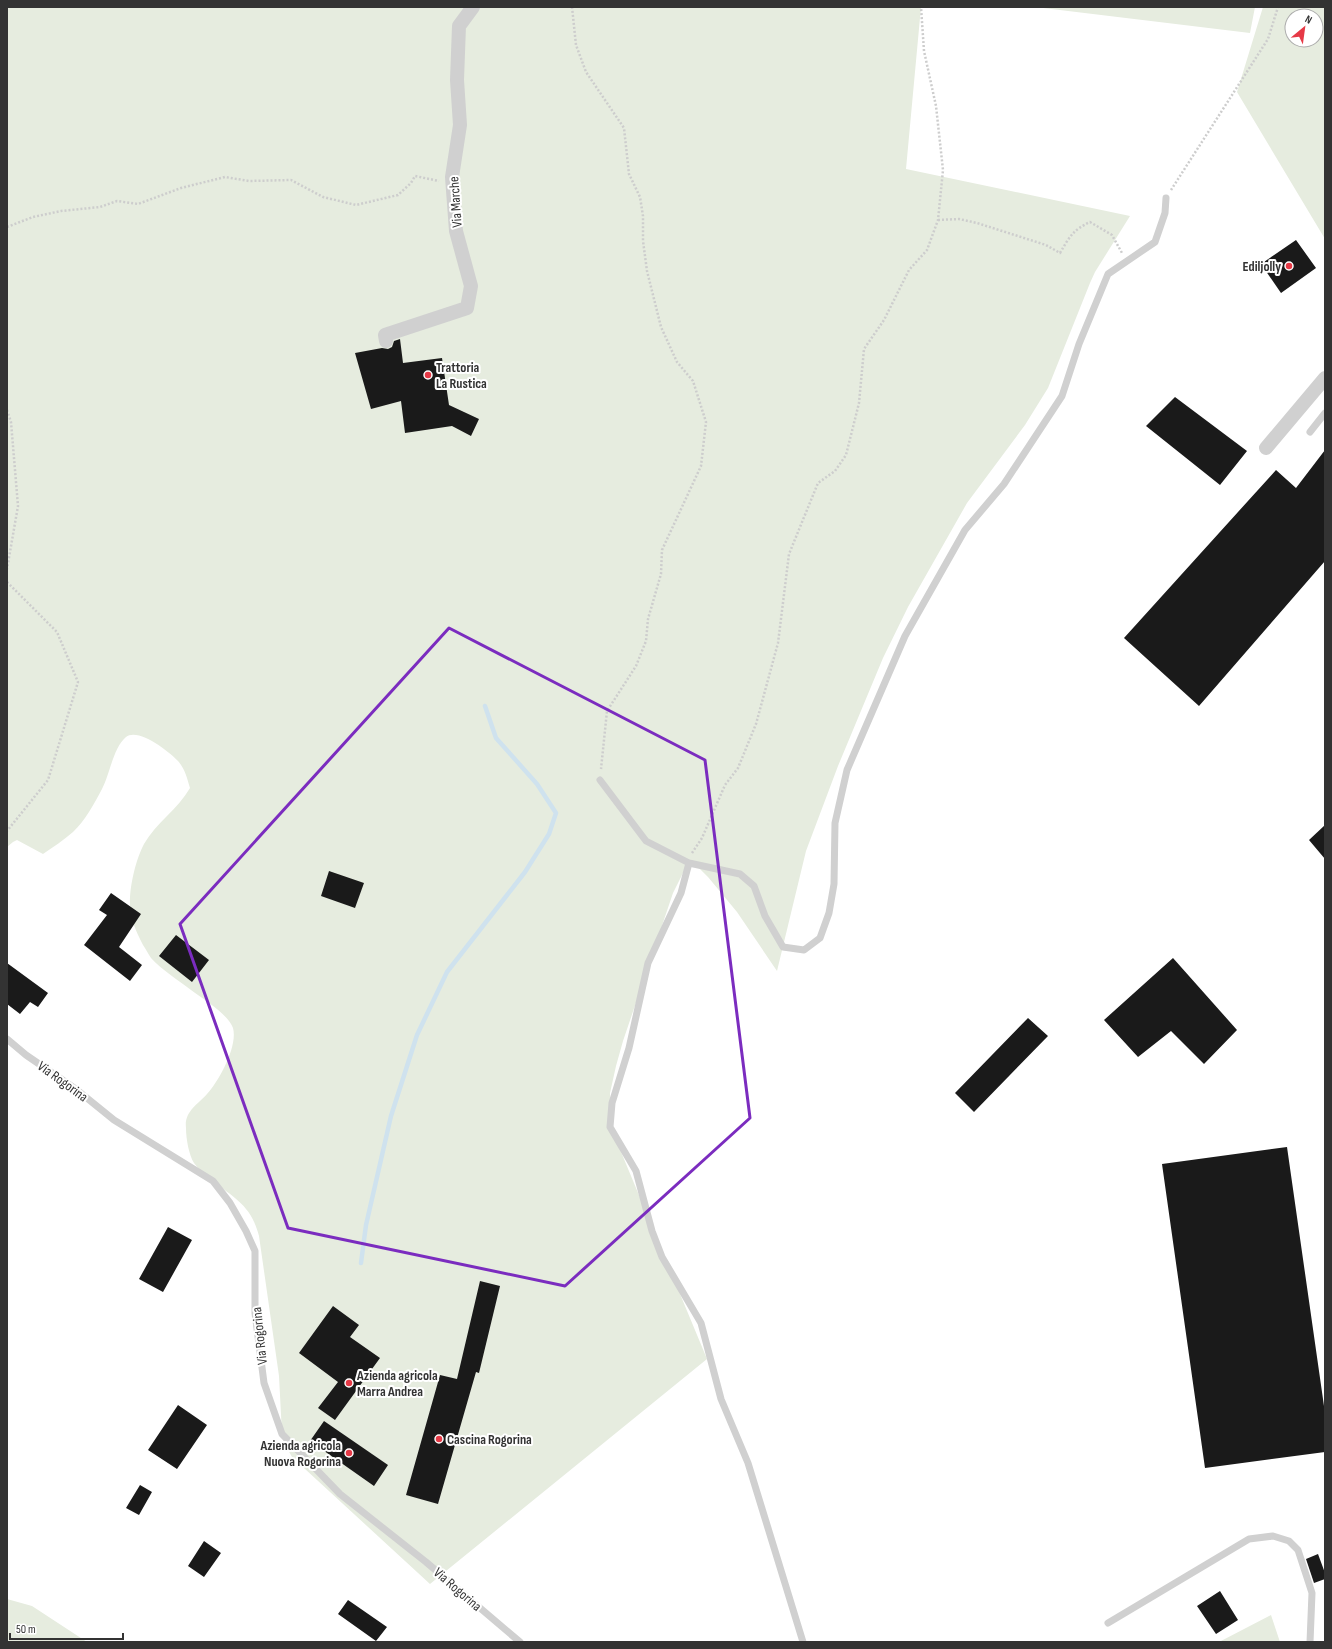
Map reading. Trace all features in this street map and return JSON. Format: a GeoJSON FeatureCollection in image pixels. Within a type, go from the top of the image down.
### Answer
{"type":"FeatureCollection","features":[{"type":"Feature","properties":{"kind":"street","name":"Via Marche"},"geometry":{"type":"LineString","coordinates":[[386,341],[385,335],[467,308],[472,286],[456,231],[452,177],[460,125],[457,80],[459,26],[473,7]]}},
{"type":"Feature","properties":{"kind":"street"},"geometry":{"type":"LineString","coordinates":[[1266,448],[1325,378]]}},
{"type":"Feature","properties":{"kind":"lane"},"geometry":{"type":"LineString","coordinates":[[600,780],[646,841],[689,863],[740,874],[754,886],[764,916],[782,947],[804,950],[820,938],[829,913],[834,884],[835,822],[847,770],[905,636],[965,530],[1004,484],[1062,396],[1079,344],[1108,274],[1154,242],[1165,213],[1166,198]]}},
{"type":"Feature","properties":{"kind":"lane"},"geometry":{"type":"LineString","coordinates":[[1310,432],[1325,413]]}},
{"type":"Feature","properties":{"kind":"lane"},"geometry":{"type":"LineString","coordinates":[[689,863],[681,893],[648,963],[629,1048],[612,1103],[610,1127],[636,1171],[652,1231],[662,1257],[701,1323],[721,1399],[748,1462],[803,1642]]}},
{"type":"Feature","properties":{"kind":"lane","name":"Via Rogorina"},"geometry":{"type":"LineString","coordinates":[[7,1039],[26,1055],[77,1090],[114,1120],[213,1181],[230,1203],[246,1231],[255,1251],[255,1313],[264,1382],[282,1434],[340,1494],[426,1562],[520,1642]]}},
{"type":"Feature","properties":{"kind":"lane"},"geometry":{"type":"LineString","coordinates":[[1108,1623],[1249,1539],[1273,1536],[1289,1541],[1298,1550],[1312,1593],[1310,1642]]}},
{"type":"Feature","properties":{"kind":"path"},"geometry":{"type":"LineString","coordinates":[[572,7],[576,45],[586,72],[624,128],[629,174],[640,197],[647,271],[661,327],[678,362],[693,381],[706,422],[701,466],[662,550],[661,574],[648,620],[646,641],[636,666],[607,711],[600,780]]}},
{"type":"Feature","properties":{"kind":"path"},"geometry":{"type":"LineString","coordinates":[[689,863],[693,850],[702,838],[725,785],[738,768],[756,724],[778,642],[789,554],[818,483],[836,472],[846,455],[859,403],[864,349],[884,320],[908,270],[927,250],[938,220],[943,170],[936,106],[924,51],[920,7]]}},
{"type":"Feature","properties":{"kind":"path"},"geometry":{"type":"LineString","coordinates":[[1166,198],[1268,39],[1278,7]]}},
{"type":"Feature","properties":{"kind":"path"},"geometry":{"type":"LineString","coordinates":[[7,227],[33,217],[61,210],[100,207],[117,201],[138,204],[181,188],[225,177],[249,181],[291,180],[323,197],[356,205],[398,195],[411,183],[415,176],[440,181],[452,177]]}},
{"type":"Feature","properties":{"kind":"path"},"geometry":{"type":"LineString","coordinates":[[938,220],[959,219],[976,223],[1046,245],[1060,253],[1070,236],[1077,228],[1090,222],[1112,235],[1122,254],[1108,274]]}},
{"type":"Feature","properties":{"kind":"path"},"geometry":{"type":"LineString","coordinates":[[7,410],[12,422],[18,506],[7,568]]}},
{"type":"Feature","properties":{"kind":"path"},"geometry":{"type":"LineString","coordinates":[[7,582],[57,632],[78,682],[48,780],[7,831]]}},
{"type":"Feature","properties":{"kind":"highlighted area"},"geometry":{"type":"Polygon","coordinates":[[[449,628],[705,760],[750,1118],[565,1286],[288,1228],[180,924],[449,628]]]}},
{"type":"Feature","properties":{"kind":"shaded area"},"geometry":{"type":"Polygon","coordinates":[[[7,7],[921,7],[906,169],[1130,216],[1095,272],[1048,388],[1025,425],[967,503],[908,607],[883,658],[838,766],[806,851],[777,971],[737,912],[699,868],[688,865],[673,893],[623,1041],[610,1093],[610,1116],[614,1135],[707,1359],[430,1584],[292,1457],[284,1443],[282,1434],[279,1376],[259,1236],[256,1225],[247,1210],[235,1198],[198,1168],[192,1160],[189,1151],[186,1132],[187,1117],[192,1109],[212,1088],[222,1072],[233,1044],[233,1028],[221,1012],[165,971],[151,958],[136,930],[130,906],[133,878],[144,844],[149,836],[185,796],[190,788],[186,774],[182,767],[174,757],[154,742],[138,735],[126,737],[118,748],[105,783],[96,800],[85,818],[73,832],[43,854],[17,840],[7,847],[7,7]]]}},
{"type":"Feature","properties":{"kind":"shaded area"},"geometry":{"type":"Polygon","coordinates":[[[1035,7],[1255,7],[1250,33],[1035,7]]]}},
{"type":"Feature","properties":{"kind":"shaded area"},"geometry":{"type":"Polygon","coordinates":[[[1263,7],[1325,7],[1325,239],[1237,92],[1263,7]]]}},
{"type":"Feature","properties":{"kind":"shaded area"},"geometry":{"type":"Polygon","coordinates":[[[7,1599],[32,1606],[87,1642],[7,1642],[7,1599]]]}},
{"type":"Feature","properties":{"kind":"shaded area"},"geometry":{"type":"Polygon","coordinates":[[[1271,1615],[1280,1642],[1219,1642],[1271,1615]]]}},
{"type":"Feature","properties":{"kind":"building","name":"Ediljolly"},"geometry":{"type":"Polygon","coordinates":[[[1296,240],[1316,268],[1281,293],[1261,264],[1296,240]]]}},
{"type":"Feature","properties":{"kind":"building"},"geometry":{"type":"Polygon","coordinates":[[[400,339],[403,363],[442,358],[449,405],[479,419],[471,436],[452,426],[405,433],[401,401],[371,409],[355,353],[382,348],[388,349],[392,347],[394,341],[400,339]]]}},
{"type":"Feature","properties":{"kind":"building"},"geometry":{"type":"Polygon","coordinates":[[[1175,397],[1247,451],[1220,485],[1146,426],[1175,397]]]}},
{"type":"Feature","properties":{"kind":"building"},"geometry":{"type":"Polygon","coordinates":[[[1325,450],[1325,561],[1199,706],[1124,638],[1276,470],[1296,488],[1325,450]]]}},
{"type":"Feature","properties":{"kind":"building"},"geometry":{"type":"Polygon","coordinates":[[[1325,825],[1325,859],[1309,840],[1325,825]]]}},
{"type":"Feature","properties":{"kind":"building"},"geometry":{"type":"Polygon","coordinates":[[[329,871],[364,883],[355,908],[321,896],[329,871]]]}},
{"type":"Feature","properties":{"kind":"building"},"geometry":{"type":"Polygon","coordinates":[[[111,893],[141,914],[119,947],[142,965],[130,981],[84,945],[107,915],[99,910],[111,893]]]}},
{"type":"Feature","properties":{"kind":"building"},"geometry":{"type":"Polygon","coordinates":[[[176,935],[209,960],[192,982],[159,956],[176,935]]]}},
{"type":"Feature","properties":{"kind":"building"},"geometry":{"type":"Polygon","coordinates":[[[1173,958],[1237,1030],[1204,1064],[1171,1031],[1138,1057],[1104,1020],[1173,958]]]}},
{"type":"Feature","properties":{"kind":"building"},"geometry":{"type":"Polygon","coordinates":[[[7,963],[48,993],[38,1007],[30,1002],[20,1014],[7,1004],[7,963]]]}},
{"type":"Feature","properties":{"kind":"building"},"geometry":{"type":"Polygon","coordinates":[[[1028,1018],[1048,1036],[974,1112],[955,1093],[1028,1018]]]}},
{"type":"Feature","properties":{"kind":"building"},"geometry":{"type":"Polygon","coordinates":[[[1287,1147],[1325,1413],[1325,1452],[1205,1468],[1162,1164],[1287,1147]]]}},
{"type":"Feature","properties":{"kind":"building"},"geometry":{"type":"Polygon","coordinates":[[[168,1227],[192,1240],[163,1292],[139,1279],[168,1227]]]}},
{"type":"Feature","properties":{"kind":"building","name":"Cascina Rogorina"},"geometry":{"type":"Polygon","coordinates":[[[480,1281],[500,1286],[479,1373],[476,1372],[438,1504],[406,1495],[440,1375],[457,1379],[480,1281]]]}},
{"type":"Feature","properties":{"kind":"building"},"geometry":{"type":"Polygon","coordinates":[[[333,1306],[359,1325],[350,1337],[380,1358],[335,1420],[318,1408],[338,1382],[299,1353],[333,1306]]]}},
{"type":"Feature","properties":{"kind":"building"},"geometry":{"type":"Polygon","coordinates":[[[178,1405],[207,1425],[177,1469],[148,1450],[178,1405]]]}},
{"type":"Feature","properties":{"kind":"building","name":"Azienda agricola Nuova Rogorina"},"geometry":{"type":"Polygon","coordinates":[[[324,1421],[388,1465],[374,1486],[310,1441],[324,1421]]]}},
{"type":"Feature","properties":{"kind":"building"},"geometry":{"type":"Polygon","coordinates":[[[140,1485],[152,1492],[139,1515],[126,1508],[140,1485]]]}},
{"type":"Feature","properties":{"kind":"building"},"geometry":{"type":"Polygon","coordinates":[[[204,1541],[221,1553],[204,1577],[188,1566],[204,1541]]]}},
{"type":"Feature","properties":{"kind":"building"},"geometry":{"type":"Polygon","coordinates":[[[1318,1554],[1325,1573],[1325,1579],[1314,1583],[1306,1559],[1318,1554]]]}},
{"type":"Feature","properties":{"kind":"building"},"geometry":{"type":"Polygon","coordinates":[[[1220,1591],[1238,1620],[1216,1634],[1197,1606],[1220,1591]]]}},
{"type":"Feature","properties":{"kind":"building"},"geometry":{"type":"Polygon","coordinates":[[[348,1600],[387,1627],[376,1641],[338,1614],[348,1600]]]}},
{"type":"Feature","properties":{"kind":"waterway"},"geometry":{"type":"LineString","coordinates":[[361,1263],[366,1225],[391,1116],[417,1035],[447,972],[525,872],[549,834],[556,813],[537,784],[496,738],[485,706]]}},
{"type":"Feature","properties":{"kind":"place","name":"Ediljolly"},"geometry":{"type":"Point","coordinates":[1289,266]}},
{"type":"Feature","properties":{"kind":"place","name":"Trattoria La Rustica"},"geometry":{"type":"Point","coordinates":[428,375]}},
{"type":"Feature","properties":{"kind":"place","name":"Azienda agricola Marra Andrea"},"geometry":{"type":"Point","coordinates":[349,1383]}},
{"type":"Feature","properties":{"kind":"place","name":"Cascina Rogorina"},"geometry":{"type":"Point","coordinates":[439,1439]}},
{"type":"Feature","properties":{"kind":"place","name":"Azienda agricola Nuova Rogorina"},"geometry":{"type":"Point","coordinates":[349,1453]}}]}
